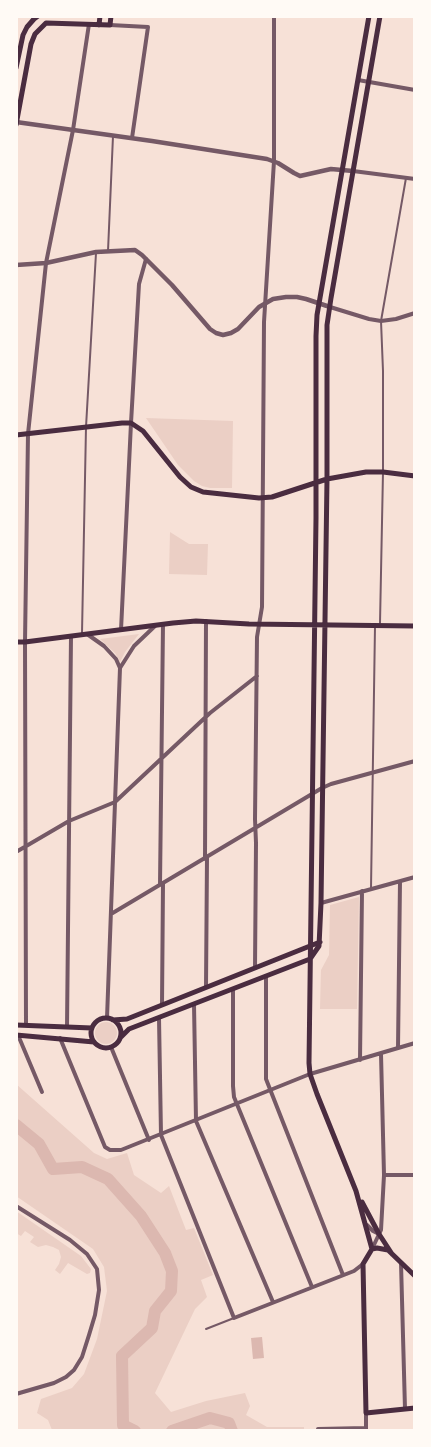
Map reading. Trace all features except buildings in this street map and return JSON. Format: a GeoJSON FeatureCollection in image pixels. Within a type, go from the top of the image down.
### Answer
{"type":"FeatureCollection","features":[{"type":"Feature","properties":{"kind":"main road"},"geometry":{"type":"LineString","coordinates":[[16,68],[23,35],[27,27],[38,16]]}},
{"type":"Feature","properties":{"kind":"main road"},"geometry":{"type":"LineString","coordinates":[[99,25],[100,16]]}},
{"type":"Feature","properties":{"kind":"main road"},"geometry":{"type":"LineString","coordinates":[[16,123],[31,44],[35,34],[46,23],[110,26],[111,16]]}},
{"type":"Feature","properties":{"kind":"main road"},"geometry":{"type":"LineString","coordinates":[[369,16],[320,303],[315,345],[315,625],[309,1063],[310,1074],[356,1191],[372,1249],[363,1264],[366,1413],[415,1408]]}},
{"type":"Feature","properties":{"kind":"main road"},"geometry":{"type":"LineString","coordinates":[[320,942],[127,1019],[113,1020],[107,1018],[99,1020],[92,1028],[92,1038],[100,1047],[111,1047],[126,1031],[310,960],[318,949],[320,942],[327,479],[327,343],[330,306],[380,16]]}},
{"type":"Feature","properties":{"kind":"main road"},"geometry":{"type":"LineString","coordinates":[[16,436],[122,423],[131,424],[143,431],[180,477],[191,487],[203,492],[263,498],[272,497],[327,479],[366,472],[415,476]]}},
{"type":"Feature","properties":{"kind":"main road"},"geometry":{"type":"LineString","coordinates":[[16,642],[163,624],[206,621],[259,624],[415,626]]}},
{"type":"Feature","properties":{"kind":"main road"},"geometry":{"type":"LineString","coordinates":[[113,1020],[120,1028],[121,1037]]}},
{"type":"Feature","properties":{"kind":"main road"},"geometry":{"type":"LineString","coordinates":[[16,1025],[92,1028]]}},
{"type":"Feature","properties":{"kind":"main road"},"geometry":{"type":"LineString","coordinates":[[17,1035],[94,1042]]}},
{"type":"Feature","properties":{"kind":"main road"},"geometry":{"type":"LineString","coordinates":[[356,1191],[392,1254]]}},
{"type":"Feature","properties":{"kind":"main road"},"geometry":{"type":"LineString","coordinates":[[372,1249],[383,1248],[415,1276]]}},
{"type":"Feature","properties":{"kind":"street"},"geometry":{"type":"LineString","coordinates":[[255,968],[257,637],[262,607],[265,303],[274,161],[274,16]]}},
{"type":"Feature","properties":{"kind":"street"},"geometry":{"type":"LineString","coordinates":[[26,1025],[25,642],[28,434],[46,263],[73,130],[89,24]]}},
{"type":"Feature","properties":{"kind":"street"},"geometry":{"type":"LineString","coordinates":[[110,26],[148,27],[132,138]]}},
{"type":"Feature","properties":{"kind":"street"},"geometry":{"type":"LineString","coordinates":[[358,80],[415,90]]}},
{"type":"Feature","properties":{"kind":"street"},"geometry":{"type":"LineString","coordinates":[[16,123],[232,153],[274,161],[300,176],[326,170],[343,170],[415,179]]}},
{"type":"Feature","properties":{"kind":"street"},"geometry":{"type":"LineString","coordinates":[[16,265],[46,263],[96,252],[135,250],[172,285],[205,324],[216,333],[223,335],[238,329],[265,303],[273,299],[286,297],[306,299],[369,320],[396,319],[415,313]]}},
{"type":"Feature","properties":{"kind":"street"},"geometry":{"type":"LineString","coordinates":[[121,630],[140,284],[146,259]]}},
{"type":"Feature","properties":{"kind":"street"},"geometry":{"type":"LineString","coordinates":[[206,621],[206,988]]}},
{"type":"Feature","properties":{"kind":"street"},"geometry":{"type":"LineString","coordinates":[[162,1005],[163,624]]}},
{"type":"Feature","properties":{"kind":"street"},"geometry":{"type":"LineString","coordinates":[[120,668],[134,646],[156,625]]}},
{"type":"Feature","properties":{"kind":"street"},"geometry":{"type":"LineString","coordinates":[[85,635],[104,646],[120,668],[107,1018]]}},
{"type":"Feature","properties":{"kind":"street"},"geometry":{"type":"LineString","coordinates":[[67,1027],[71,636]]}},
{"type":"Feature","properties":{"kind":"street"},"geometry":{"type":"LineString","coordinates":[[16,852],[69,821],[115,802],[206,716],[257,676]]}},
{"type":"Feature","properties":{"kind":"street"},"geometry":{"type":"LineString","coordinates":[[111,914],[322,788],[415,761]]}},
{"type":"Feature","properties":{"kind":"street"},"geometry":{"type":"LineString","coordinates":[[320,903],[415,876]]}},
{"type":"Feature","properties":{"kind":"street"},"geometry":{"type":"LineString","coordinates":[[398,1048],[400,881]]}},
{"type":"Feature","properties":{"kind":"street"},"geometry":{"type":"LineString","coordinates":[[360,1060],[362,891]]}},
{"type":"Feature","properties":{"kind":"street"},"geometry":{"type":"LineString","coordinates":[[266,976],[266,1080],[343,1275]]}},
{"type":"Feature","properties":{"kind":"street"},"geometry":{"type":"LineString","coordinates":[[233,989],[234,1097],[312,1287]]}},
{"type":"Feature","properties":{"kind":"street"},"geometry":{"type":"LineString","coordinates":[[194,1004],[196,1121],[273,1302]]}},
{"type":"Feature","properties":{"kind":"street"},"geometry":{"type":"LineString","coordinates":[[159,1018],[161,1135],[234,1318],[354,1271],[363,1264]]}},
{"type":"Feature","properties":{"kind":"street"},"geometry":{"type":"LineString","coordinates":[[17,1035],[42,1092]]}},
{"type":"Feature","properties":{"kind":"street"},"geometry":{"type":"LineString","coordinates":[[60,1038],[105,1146],[110,1150],[121,1150],[149,1140],[310,1074],[415,1043]]}},
{"type":"Feature","properties":{"kind":"street"},"geometry":{"type":"LineString","coordinates":[[111,1047],[149,1140]]}},
{"type":"Feature","properties":{"kind":"street"},"geometry":{"type":"LineString","coordinates":[[372,1249],[381,1230],[384,1175],[381,1054]]}},
{"type":"Feature","properties":{"kind":"street"},"geometry":{"type":"LineString","coordinates":[[384,1175],[415,1175]]}},
{"type":"Feature","properties":{"kind":"street"},"geometry":{"type":"LineString","coordinates":[[16,1206],[70,1240],[87,1254],[97,1269],[99,1290],[95,1315],[89,1335],[82,1357],[74,1370],[66,1377],[54,1383],[16,1394]]}},
{"type":"Feature","properties":{"kind":"street"},"geometry":{"type":"LineString","coordinates":[[365,1223],[370,1229],[379,1234]]}},
{"type":"Feature","properties":{"kind":"street"},"geometry":{"type":"LineString","coordinates":[[401,1263],[405,1409]]}},
{"type":"Feature","properties":{"kind":"street"},"geometry":{"type":"LineString","coordinates":[[318,1431],[318,1429],[366,1430],[366,1413]]}},
{"type":"Feature","properties":{"kind":"lane"},"geometry":{"type":"LineString","coordinates":[[108,251],[113,135]]}},
{"type":"Feature","properties":{"kind":"lane"},"geometry":{"type":"LineString","coordinates":[[371,889],[383,472],[381,321],[406,177]]}},
{"type":"Feature","properties":{"kind":"lane"},"geometry":{"type":"LineString","coordinates":[[85,635],[86,427],[96,252]]}},
{"type":"Feature","properties":{"kind":"lane"},"geometry":{"type":"LineString","coordinates":[[206,1329],[234,1318]]}},
{"type":"Feature","properties":{"kind":"shaded area"},"geometry":{"type":"Polygon","coordinates":[[[146,418],[233,421],[232,488],[210,488],[194,481],[178,465],[146,418]]]}},
{"type":"Feature","properties":{"kind":"shaded area"},"geometry":{"type":"Polygon","coordinates":[[[170,532],[189,544],[208,544],[207,575],[169,574],[170,532]]]}},
{"type":"Feature","properties":{"kind":"shaded area"},"geometry":{"type":"Polygon","coordinates":[[[139,634],[120,662],[115,653],[100,639],[139,634]]]}},
{"type":"Feature","properties":{"kind":"shaded area"},"geometry":{"type":"Polygon","coordinates":[[[359,897],[357,1009],[320,1009],[321,970],[329,955],[330,905],[359,897]]]}},
{"type":"Feature","properties":{"kind":"shaded area"},"geometry":{"type":"Polygon","coordinates":[[[106,1022],[114,1025],[117,1033],[114,1041],[106,1044],[98,1041],[95,1033],[98,1025],[106,1022]]]}},
{"type":"Feature","properties":{"kind":"shaded area"},"geometry":{"type":"Polygon","coordinates":[[[16,1084],[94,1153],[107,1159],[127,1153],[134,1175],[161,1193],[169,1186],[186,1230],[194,1228],[213,1275],[201,1280],[207,1297],[195,1309],[155,1393],[171,1412],[206,1401],[245,1393],[250,1406],[246,1415],[267,1427],[304,1427],[304,1431],[54,1431],[48,1420],[37,1413],[41,1399],[72,1388],[84,1374],[97,1339],[107,1291],[104,1267],[93,1249],[16,1196],[16,1084]]]}},
{"type":"Feature","properties":{"kind":"shaded area"},"geometry":{"type":"Polygon","coordinates":[[[16,1211],[81,1256],[91,1269],[90,1273],[87,1274],[68,1263],[60,1274],[55,1270],[61,1257],[59,1250],[46,1245],[38,1247],[30,1242],[34,1237],[25,1231],[21,1236],[16,1233],[16,1211]]]}},
{"type":"Feature","properties":{"kind":"shaded area"},"geometry":{"type":"Polygon","coordinates":[[[262,1337],[264,1358],[253,1359],[251,1338],[262,1337]]]}},
{"type":"Feature","properties":{"kind":"waterway"},"geometry":{"type":"LineString","coordinates":[[16,1125],[39,1144],[53,1169],[82,1167],[108,1179],[141,1216],[165,1253],[172,1271],[171,1291],[155,1311],[152,1328],[122,1356],[123,1425],[135,1431]]}},
{"type":"Feature","properties":{"kind":"waterway"},"geometry":{"type":"LineString","coordinates":[[172,1431],[210,1418],[229,1423],[232,1431]]}}]}
